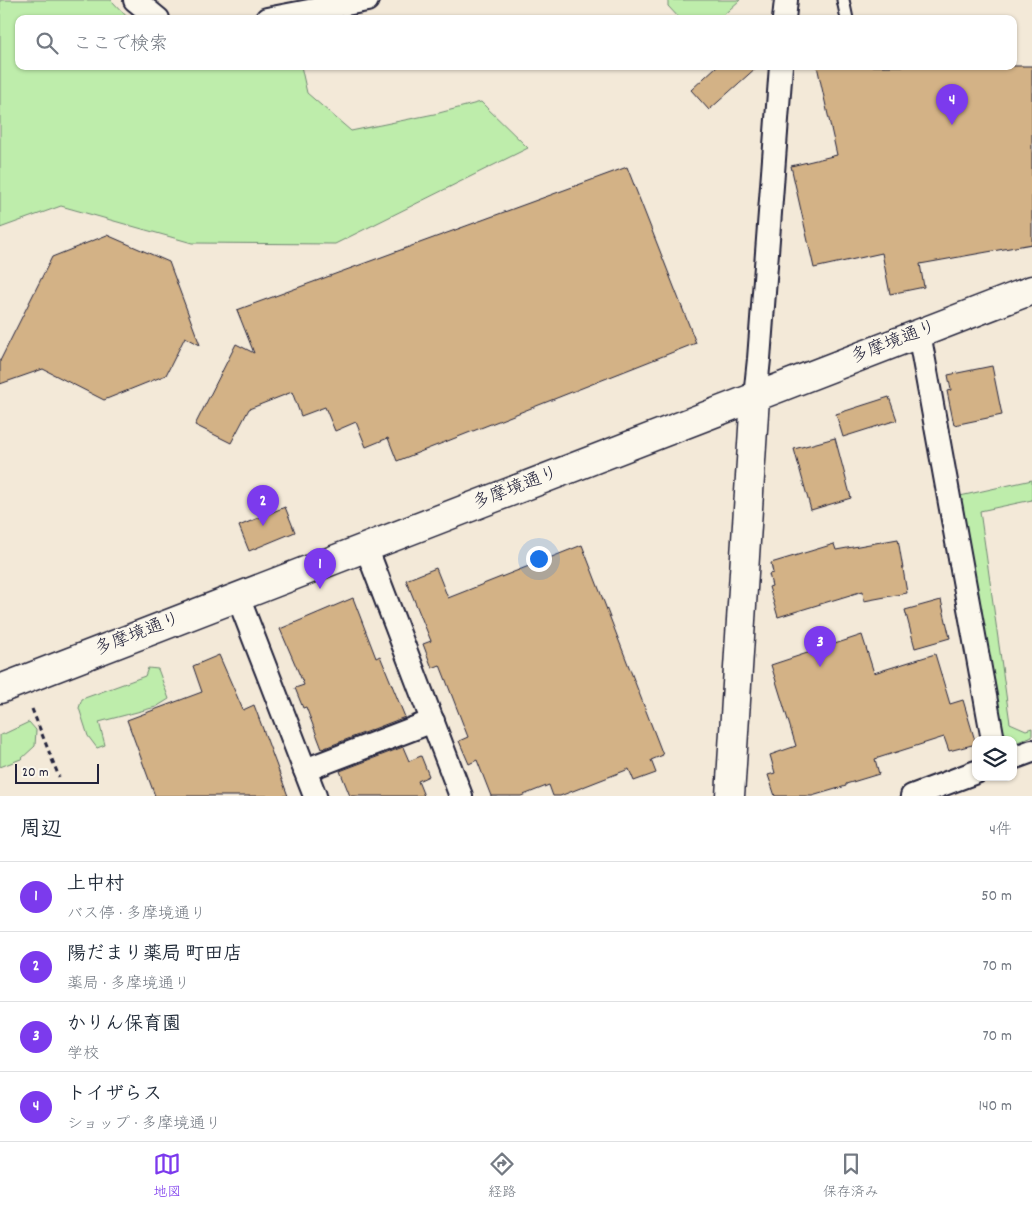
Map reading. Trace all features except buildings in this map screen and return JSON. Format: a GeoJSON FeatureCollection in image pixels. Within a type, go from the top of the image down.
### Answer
{"type":"FeatureCollection","features":[{"type":"Feature","properties":{"kind":"street"},"geometry":{"type":"LineString","coordinates":[[135,0],[153,15]]}},
{"type":"Feature","properties":{"kind":"street"},"geometry":{"type":"LineString","coordinates":[[288,15],[367,0]]}},
{"type":"Feature","properties":{"kind":"street"},"geometry":{"type":"LineString","coordinates":[[784,15],[786,0]]}},
{"type":"Feature","properties":{"kind":"street"},"geometry":{"type":"LineString","coordinates":[[730,796],[755,397],[781,70]]}},
{"type":"Feature","properties":{"kind":"street","name":"多摩境通り"},"geometry":{"type":"LineString","coordinates":[[0,689],[1032,290]]}},
{"type":"Feature","properties":{"kind":"street"},"geometry":{"type":"LineString","coordinates":[[918,333],[992,736]]}},
{"type":"Feature","properties":{"kind":"street"},"geometry":{"type":"LineString","coordinates":[[366,547],[461,796]]}},
{"type":"Feature","properties":{"kind":"street"},"geometry":{"type":"LineString","coordinates":[[238,597],[315,796]]}},
{"type":"Feature","properties":{"kind":"street"},"geometry":{"type":"LineString","coordinates":[[305,770],[433,721]]}},
{"type":"Feature","properties":{"kind":"street"},"geometry":{"type":"LineString","coordinates":[[1017,756],[1032,750]]}},
{"type":"Feature","properties":{"kind":"street"},"geometry":{"type":"LineString","coordinates":[[912,796],[972,774]]}},
{"type":"Feature","properties":{"kind":"lane"},"geometry":{"type":"LineString","coordinates":[[843,0],[847,15]]}},
{"type":"Feature","properties":{"kind":"path"},"geometry":{"type":"LineString","coordinates":[[32,709],[59,778]]}},
{"type":"Feature","properties":{"kind":"green space"},"geometry":{"type":"Polygon","coordinates":[[[0,0],[111,0],[125,15],[15,15],[15,70],[302,70],[307,93],[351,131],[439,113],[481,102],[528,148],[335,244],[192,243],[61,206],[0,228],[0,0]]]}},
{"type":"Feature","properties":{"kind":"green space"},"geometry":{"type":"Polygon","coordinates":[[[668,0],[740,0],[723,15],[676,15],[668,6],[668,0]]]}},
{"type":"Feature","properties":{"kind":"green space"},"geometry":{"type":"Polygon","coordinates":[[[1032,480],[1032,500],[980,511],[1010,723],[1026,730],[1032,728],[1032,736],[1018,742],[1017,736],[1009,736],[1002,731],[960,496],[1032,480]]]}},
{"type":"Feature","properties":{"kind":"green space"},"geometry":{"type":"Polygon","coordinates":[[[148,668],[158,669],[169,699],[156,707],[99,722],[105,745],[97,748],[88,736],[79,708],[82,699],[145,676],[148,668]]]}},
{"type":"Feature","properties":{"kind":"green space"},"geometry":{"type":"Polygon","coordinates":[[[29,722],[36,730],[35,746],[21,759],[0,767],[0,735],[29,722]]]}},
{"type":"Feature","properties":{"kind":"place","name":"トイザらス"},"geometry":{"type":"Point","coordinates":[952,125]}},
{"type":"Feature","properties":{"kind":"place","name":"陽だまり薬局 町田店"},"geometry":{"type":"Point","coordinates":[263,526]}},
{"type":"Feature","properties":{"kind":"place","name":"上中村"},"geometry":{"type":"Point","coordinates":[320,589]}},
{"type":"Feature","properties":{"kind":"place","name":"かりん保育園"},"geometry":{"type":"Point","coordinates":[820,667]}}]}
